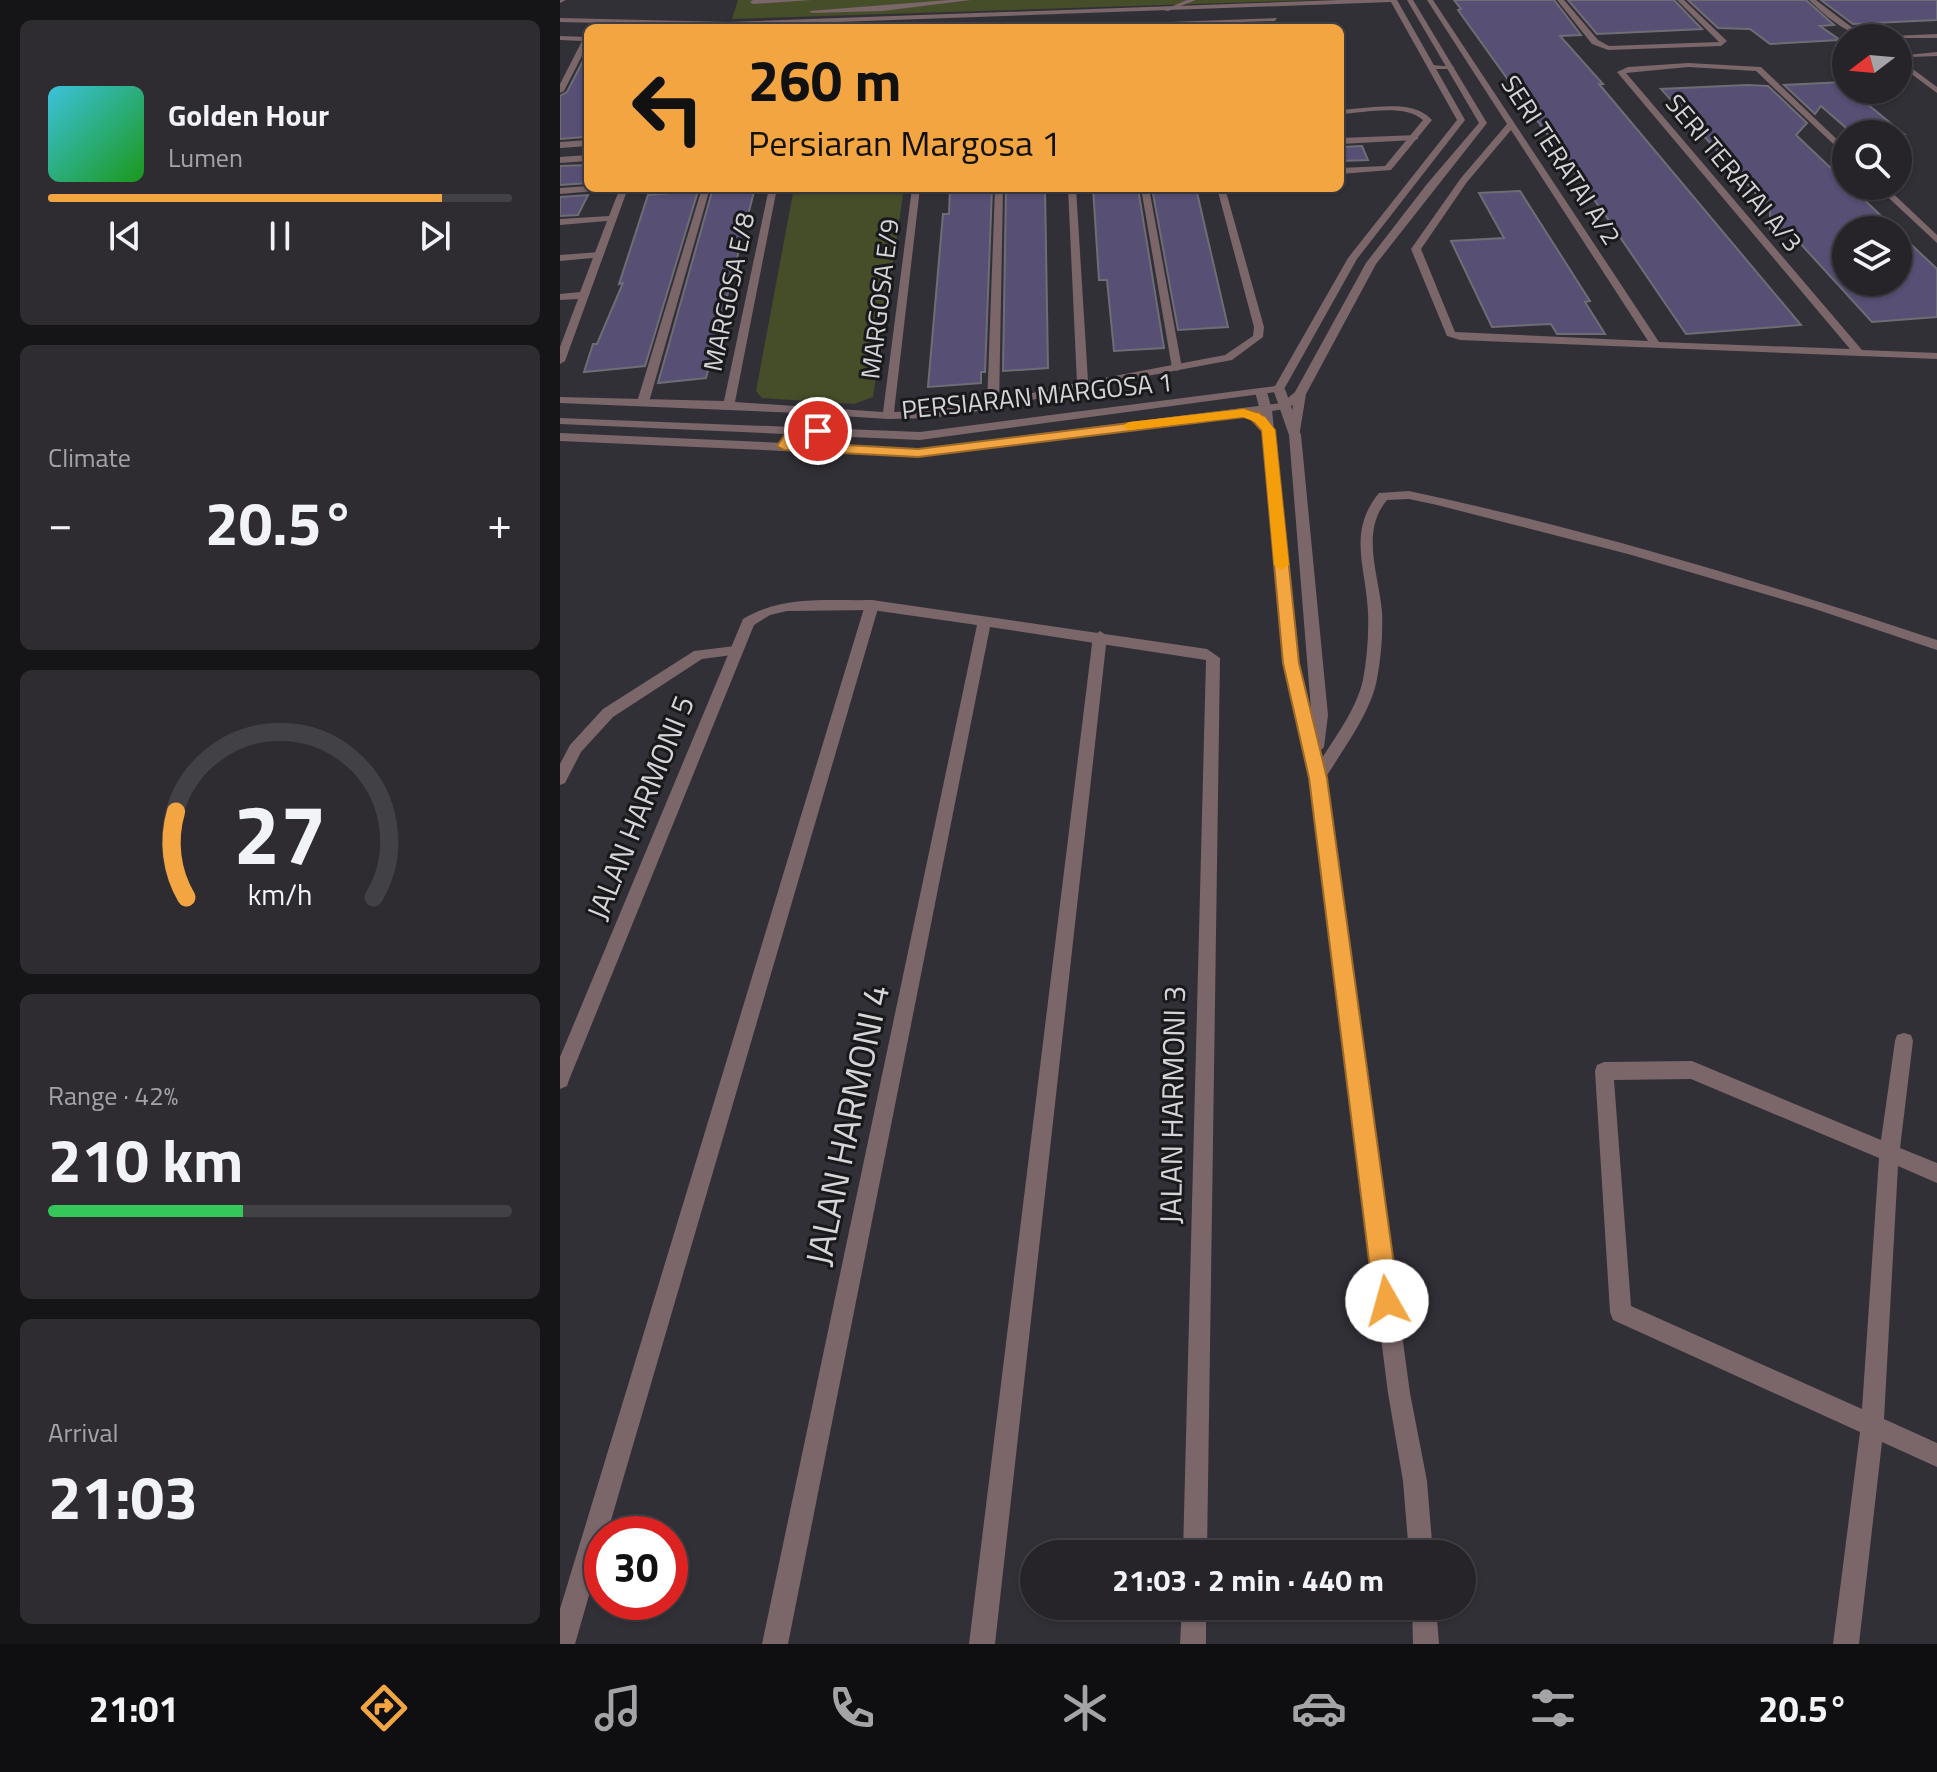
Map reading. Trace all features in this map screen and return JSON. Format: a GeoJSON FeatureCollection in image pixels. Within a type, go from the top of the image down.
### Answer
{"type":"FeatureCollection","features":[{"type":"Feature","properties":{"kind":"street"},"geometry":{"type":"LineString","coordinates":[[753,2],[810,0],[810,24]]}},
{"type":"Feature","properties":{"kind":"street"},"geometry":{"type":"LineString","coordinates":[[812,11],[883,9],[968,0]]}},
{"type":"Feature","properties":{"kind":"street"},"geometry":{"type":"LineString","coordinates":[[1166,10],[1193,0]]}},
{"type":"Feature","properties":{"kind":"street","name":"SERI TERATAI A/2"},"geometry":{"type":"LineString","coordinates":[[1430,0],[1655,344]]}},
{"type":"Feature","properties":{"kind":"street"},"geometry":{"type":"LineString","coordinates":[[1560,0],[1600,45],[1617,49],[1715,45],[1723,41],[1680,0]]}},
{"type":"Feature","properties":{"kind":"street"},"geometry":{"type":"LineString","coordinates":[[1812,0],[1842,24]]}},
{"type":"Feature","properties":{"kind":"street"},"geometry":{"type":"LineString","coordinates":[[1295,435],[1279,389],[1353,258],[1461,120],[1395,2]]}},
{"type":"Feature","properties":{"kind":"street"},"geometry":{"type":"LineString","coordinates":[[1063,24],[1271,8],[1412,2],[1483,123],[1371,263],[1300,394],[1295,435],[1321,715],[1314,757]]}},
{"type":"Feature","properties":{"kind":"street"},"geometry":{"type":"LineString","coordinates":[[1063,24],[1166,10],[1271,8]]}},
{"type":"Feature","properties":{"kind":"street"},"geometry":{"type":"LineString","coordinates":[[1271,8],[1277,24]]}},
{"type":"Feature","properties":{"kind":"street"},"geometry":{"type":"LineString","coordinates":[[1235,24],[1275,19]]}},
{"type":"Feature","properties":{"kind":"street"},"geometry":{"type":"LineString","coordinates":[[560,20],[728,24]]}},
{"type":"Feature","properties":{"kind":"street"},"geometry":{"type":"LineString","coordinates":[[560,26],[584,27]]}},
{"type":"Feature","properties":{"kind":"street"},"geometry":{"type":"LineString","coordinates":[[1912,37],[1937,36]]}},
{"type":"Feature","properties":{"kind":"street"},"geometry":{"type":"LineString","coordinates":[[560,38],[584,39]]}},
{"type":"Feature","properties":{"kind":"street"},"geometry":{"type":"LineString","coordinates":[[561,86],[584,46]]}},
{"type":"Feature","properties":{"kind":"street"},"geometry":{"type":"LineString","coordinates":[[1912,55],[1937,54]]}},
{"type":"Feature","properties":{"kind":"street","name":"SERI TERATAI A/3"},"geometry":{"type":"LineString","coordinates":[[1832,140],[1758,69],[1688,65],[1621,72],[1859,353]]}},
{"type":"Feature","properties":{"kind":"street"},"geometry":{"type":"LineString","coordinates":[[1432,67],[1451,67]]}},
{"type":"Feature","properties":{"kind":"street"},"geometry":{"type":"LineString","coordinates":[[1912,71],[1937,91]]}},
{"type":"Feature","properties":{"kind":"street"},"geometry":{"type":"LineString","coordinates":[[1344,112],[1412,109],[1425,114],[1428,120],[1388,168],[1344,171]]}},
{"type":"Feature","properties":{"kind":"street"},"geometry":{"type":"LineString","coordinates":[[1456,110],[1475,109]]}},
{"type":"Feature","properties":{"kind":"street"},"geometry":{"type":"LineString","coordinates":[[1510,125],[1464,180],[1416,249],[1451,334],[1460,337],[1937,356]]}},
{"type":"Feature","properties":{"kind":"street"},"geometry":{"type":"LineString","coordinates":[[1344,141],[1415,137]]}},
{"type":"Feature","properties":{"kind":"street"},"geometry":{"type":"LineString","coordinates":[[560,145],[584,143]]}},
{"type":"Feature","properties":{"kind":"street"},"geometry":{"type":"LineString","coordinates":[[560,160],[584,158]]}},
{"type":"Feature","properties":{"kind":"street"},"geometry":{"type":"LineString","coordinates":[[560,191],[584,189]]}},
{"type":"Feature","properties":{"kind":"street"},"geometry":{"type":"LineString","coordinates":[[560,361],[623,192]]}},
{"type":"Feature","properties":{"kind":"street"},"geometry":{"type":"LineString","coordinates":[[643,402],[705,192]]}},
{"type":"Feature","properties":{"kind":"street","name":"MARGOSA E/8"},"geometry":{"type":"LineString","coordinates":[[729,405],[772,192]]}},
{"type":"Feature","properties":{"kind":"street","name":"MARGOSA E/9"},"geometry":{"type":"LineString","coordinates":[[888,416],[916,192]]}},
{"type":"Feature","properties":{"kind":"street"},"geometry":{"type":"LineString","coordinates":[[993,406],[999,192]]}},
{"type":"Feature","properties":{"kind":"street"},"geometry":{"type":"LineString","coordinates":[[1072,192],[1083,385]]}},
{"type":"Feature","properties":{"kind":"street"},"geometry":{"type":"LineString","coordinates":[[1146,192],[1177,368]]}},
{"type":"Feature","properties":{"kind":"street"},"geometry":{"type":"LineString","coordinates":[[560,400],[729,405],[888,416],[931,415],[993,406],[1083,385],[1228,358],[1258,337],[1259,327],[1222,192]]}},
{"type":"Feature","properties":{"kind":"street"},"geometry":{"type":"LineString","coordinates":[[1895,200],[1937,240]]}},
{"type":"Feature","properties":{"kind":"street"},"geometry":{"type":"LineString","coordinates":[[560,222],[614,218]]}},
{"type":"Feature","properties":{"kind":"street"},"geometry":{"type":"LineString","coordinates":[[560,258],[600,255]]}},
{"type":"Feature","properties":{"kind":"street"},"geometry":{"type":"LineString","coordinates":[[560,297],[585,295]]}},
{"type":"Feature","properties":{"kind":"street","name":"PERSIARAN MARGOSA 1"},"geometry":{"type":"LineString","coordinates":[[560,421],[920,436],[1279,389]]}},
{"type":"Feature","properties":{"kind":"street"},"geometry":{"type":"LineString","coordinates":[[1261,392],[1266,410],[1291,663],[1318,778],[1399,1393],[1415,1481],[1420,1540]]}},
{"type":"Feature","properties":{"kind":"street"},"geometry":{"type":"LineString","coordinates":[[1285,406],[1300,394]]}},
{"type":"Feature","properties":{"kind":"street","name":"PERSIARAN MARGOSA 1"},"geometry":{"type":"LineString","coordinates":[[560,437],[918,453],[1285,406]]}},
{"type":"Feature","properties":{"kind":"street"},"geometry":{"type":"LineString","coordinates":[[784,446],[808,411]]}},
{"type":"Feature","properties":{"kind":"street"},"geometry":{"type":"LineString","coordinates":[[1244,413],[1255,416],[1268,430]]}},
{"type":"Feature","properties":{"kind":"street"},"geometry":{"type":"LineString","coordinates":[[1318,778],[1370,685],[1375,613],[1367,558],[1368,524],[1371,506],[1383,496],[1409,495],[1437,501],[1632,551],[1817,605],[1937,645]]}},
{"type":"Feature","properties":{"kind":"street"},"geometry":{"type":"LineString","coordinates":[[562,1644],[872,605],[1100,636],[982,1644]]}},
{"type":"Feature","properties":{"kind":"street","name":"JALAN HARMONI 5"},"geometry":{"type":"LineString","coordinates":[[560,1080],[748,622],[766,611],[787,606],[872,605]]}},
{"type":"Feature","properties":{"kind":"street","name":"JALAN HARMONI 4"},"geometry":{"type":"LineString","coordinates":[[775,1644],[985,620]]}},
{"type":"Feature","properties":{"kind":"street","name":"JALAN HARMONI 3"},"geometry":{"type":"LineString","coordinates":[[1100,636],[1207,654],[1213,658],[1195,1540]]}},
{"type":"Feature","properties":{"kind":"street"},"geometry":{"type":"LineString","coordinates":[[560,779],[575,749],[608,713],[699,654],[735,651]]}},
{"type":"Feature","properties":{"kind":"street"},"geometry":{"type":"LineString","coordinates":[[1846,1644],[1872,1428],[1889,1154],[1904,1041]]}},
{"type":"Feature","properties":{"kind":"street"},"geometry":{"type":"LineString","coordinates":[[1937,1173],[1692,1070],[1604,1071],[1621,1312],[1937,1455]]}},
{"type":"Feature","properties":{"kind":"street"},"geometry":{"type":"LineString","coordinates":[[1193,1644],[1194,1620]]}},
{"type":"Feature","properties":{"kind":"street"},"geometry":{"type":"LineString","coordinates":[[1425,1620],[1426,1644]]}},
{"type":"Feature","properties":{"kind":"green space"},"geometry":{"type":"Polygon","coordinates":[[[738,0],[1319,0],[732,19],[738,0]]]}},
{"type":"Feature","properties":{"kind":"green space"},"geometry":{"type":"Polygon","coordinates":[[[793,192],[903,192],[873,397],[854,404],[762,398],[756,391],[793,192]]]}},
{"type":"Feature","properties":{"kind":"building"},"geometry":{"type":"Polygon","coordinates":[[[1454,0],[1554,0],[1581,35],[1560,36],[1801,325],[1686,334],[1458,10],[1461,9],[1454,0]]]}},
{"type":"Feature","properties":{"kind":"building"},"geometry":{"type":"Polygon","coordinates":[[[1568,0],[1674,0],[1702,29],[1597,34],[1568,0]]]}},
{"type":"Feature","properties":{"kind":"building"},"geometry":{"type":"Polygon","coordinates":[[[1688,0],[1806,0],[1833,24],[1820,26],[1832,34],[1832,40],[1770,44],[1750,29],[1718,28],[1688,0]]]}},
{"type":"Feature","properties":{"kind":"building"},"geometry":{"type":"Polygon","coordinates":[[[1821,0],[1937,0],[1937,20],[1853,24],[1821,0]]]}},
{"type":"Feature","properties":{"kind":"building"},"geometry":{"type":"Polygon","coordinates":[[[584,59],[584,137],[560,139],[560,96],[567,92],[584,59]]]}},
{"type":"Feature","properties":{"kind":"building"},"geometry":{"type":"Polygon","coordinates":[[[1832,83],[1832,104],[1867,104],[1887,120],[1837,120],[1821,106],[1815,114],[1784,85],[1832,83]]]}},
{"type":"Feature","properties":{"kind":"building"},"geometry":{"type":"Polygon","coordinates":[[[1768,86],[1807,123],[1796,135],[1832,169],[1832,200],[1864,200],[1881,216],[1832,216],[1832,278],[1788,230],[1770,230],[1770,209],[1661,89],[1768,86]]]}},
{"type":"Feature","properties":{"kind":"building"},"geometry":{"type":"Polygon","coordinates":[[[1362,146],[1368,160],[1344,161],[1344,147],[1362,146]]]}},
{"type":"Feature","properties":{"kind":"building"},"geometry":{"type":"Polygon","coordinates":[[[584,165],[584,183],[560,185],[560,166],[584,165]]]}},
{"type":"Feature","properties":{"kind":"building"},"geometry":{"type":"Polygon","coordinates":[[[1520,191],[1590,301],[1585,302],[1605,334],[1557,334],[1551,324],[1492,327],[1451,241],[1504,238],[1479,193],[1520,191]]]}},
{"type":"Feature","properties":{"kind":"building"},"geometry":{"type":"Polygon","coordinates":[[[698,192],[645,366],[584,372],[593,344],[597,344],[623,283],[619,284],[648,195],[698,192]]]}},
{"type":"Feature","properties":{"kind":"building"},"geometry":{"type":"Polygon","coordinates":[[[712,192],[754,192],[706,378],[658,383],[712,192]]]}},
{"type":"Feature","properties":{"kind":"building"},"geometry":{"type":"Polygon","coordinates":[[[950,192],[992,192],[985,372],[981,372],[981,383],[928,387],[943,214],[949,214],[950,192]]]}},
{"type":"Feature","properties":{"kind":"building"},"geometry":{"type":"Polygon","coordinates":[[[1006,192],[1045,192],[1048,368],[1003,371],[1006,192]]]}},
{"type":"Feature","properties":{"kind":"building"},"geometry":{"type":"Polygon","coordinates":[[[1093,192],[1139,192],[1164,348],[1114,351],[1107,280],[1099,280],[1093,192]]]}},
{"type":"Feature","properties":{"kind":"building"},"geometry":{"type":"Polygon","coordinates":[[[1153,192],[1197,192],[1228,327],[1178,330],[1153,192]]]}},
{"type":"Feature","properties":{"kind":"building"},"geometry":{"type":"Polygon","coordinates":[[[588,195],[578,215],[560,216],[560,197],[588,195]]]}},
{"type":"Feature","properties":{"kind":"building"},"geometry":{"type":"Polygon","coordinates":[[[1912,245],[1937,269],[1937,317],[1872,322],[1848,296],[1912,296],[1912,245]]]}},
{"type":"Feature","properties":{"kind":"slow traffic"},"geometry":{"type":"LineString","coordinates":[[1129,426],[1244,413],[1260,420],[1268,430],[1281,565]]}},
{"type":"Feature","properties":{"kind":"route"},"geometry":{"type":"LineString","coordinates":[[818,431],[795,429],[784,446],[918,453],[1244,413],[1255,416],[1268,430],[1291,663],[1318,778],[1387,1301]]}}]}
